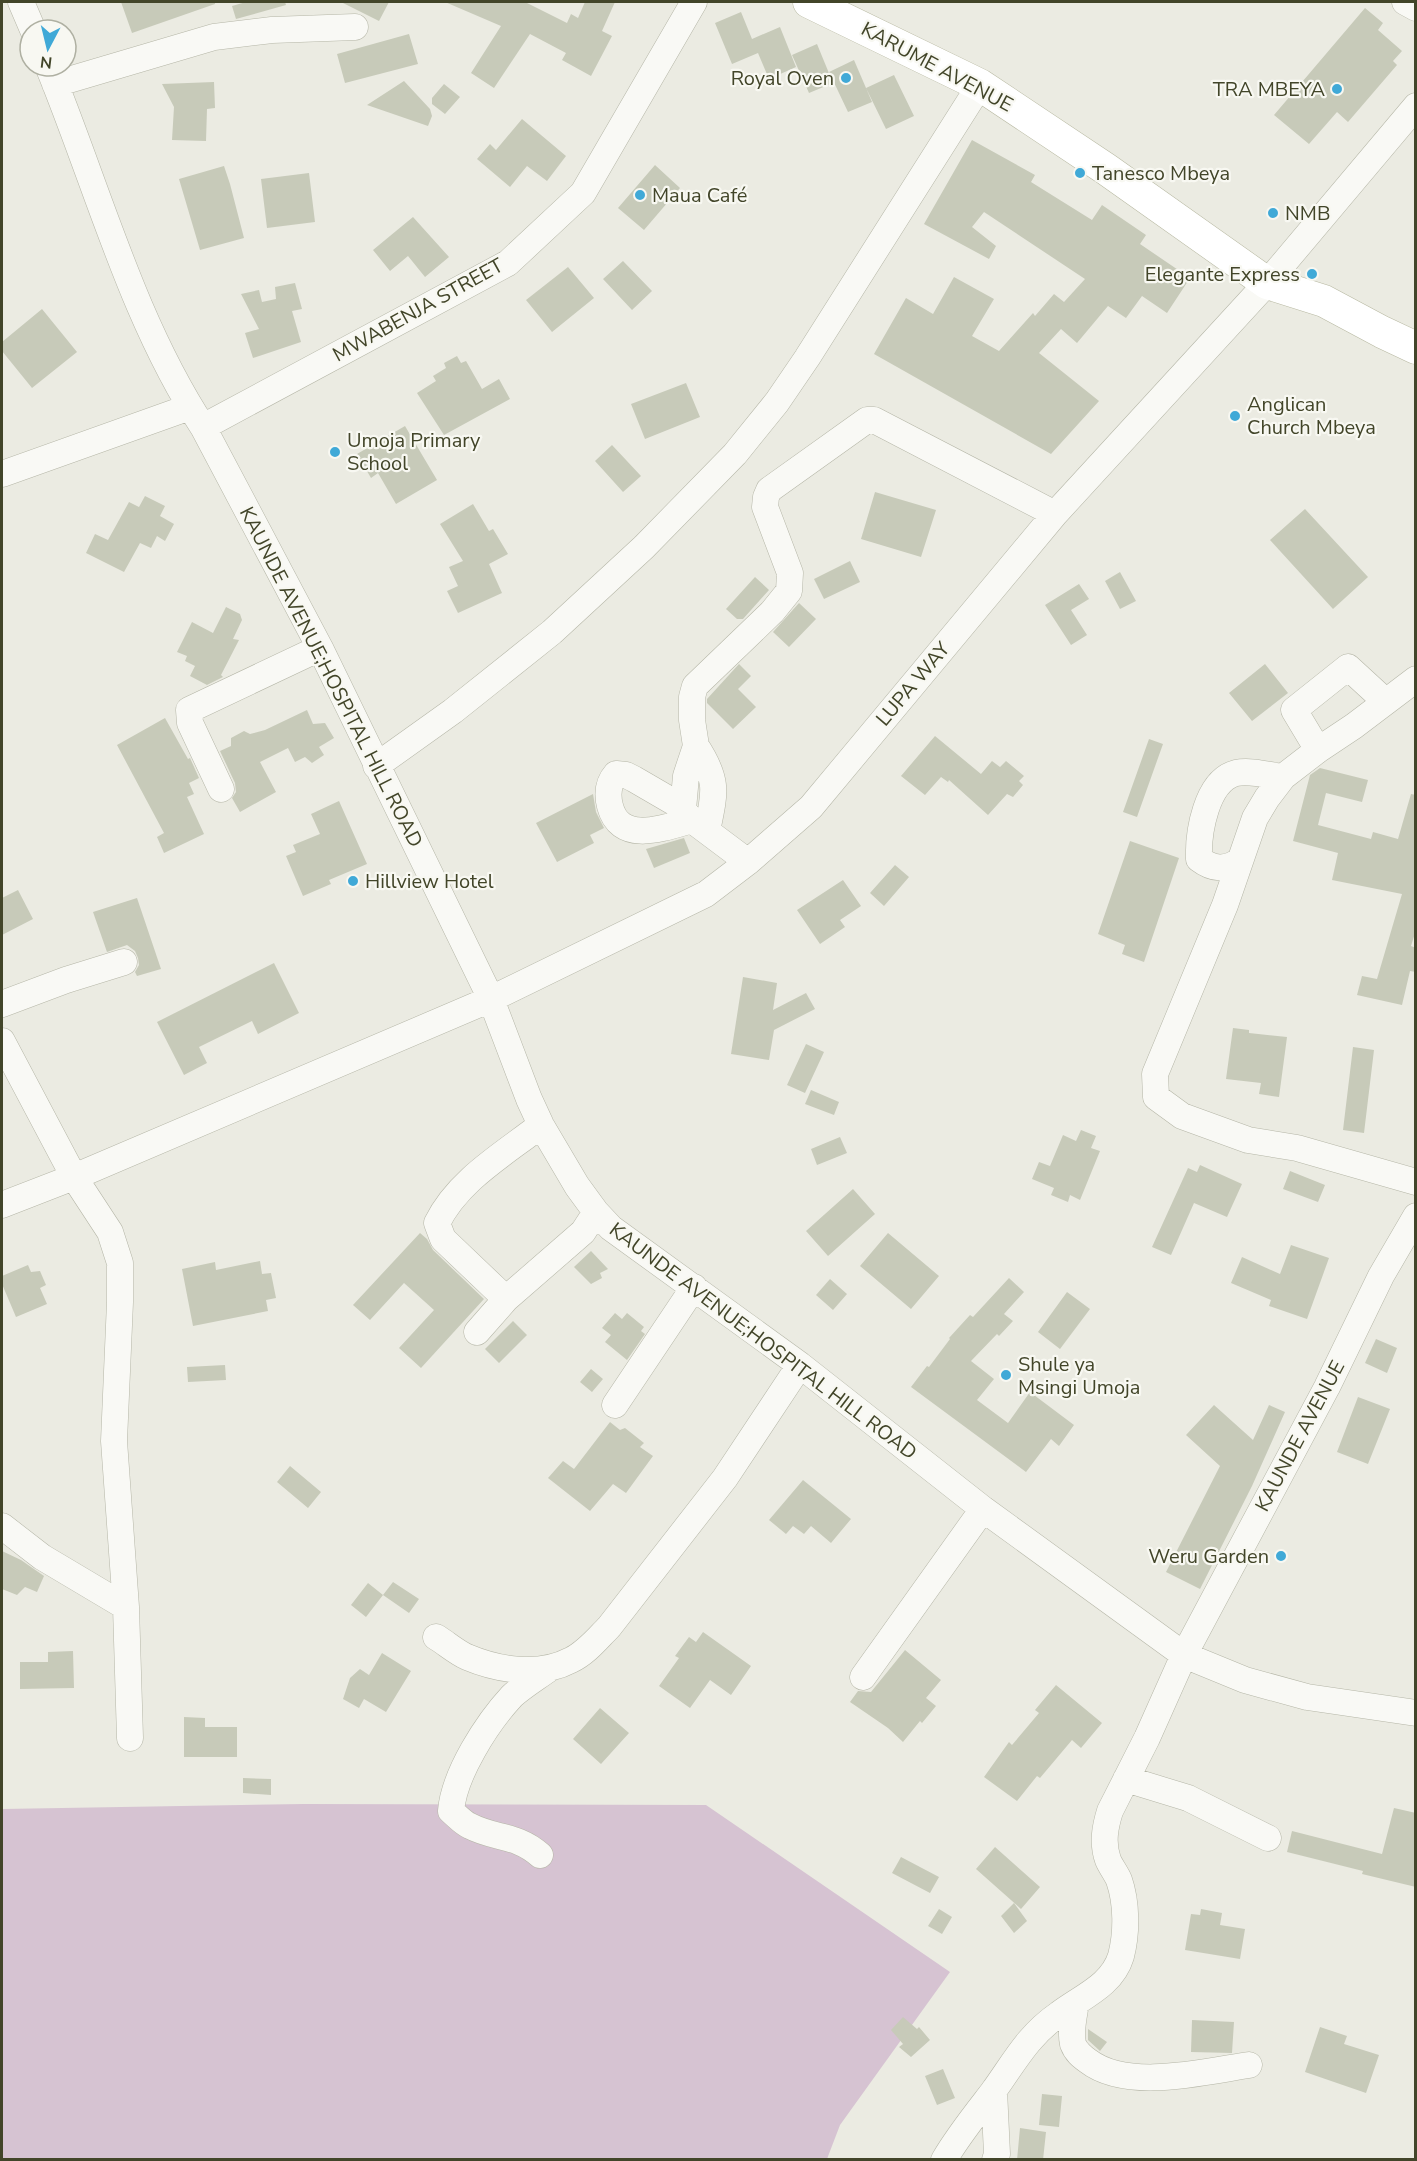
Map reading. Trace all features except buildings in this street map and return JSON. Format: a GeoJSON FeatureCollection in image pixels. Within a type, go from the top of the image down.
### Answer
{"type":"FeatureCollection","features":[{"type":"Feature","properties":{"kind":"main road","name":"KARUME AVENUE"},"geometry":{"type":"LineString","coordinates":[[809,2],[980,85],[1106,169],[1267,283],[1324,301],[1416,348]]}},
{"type":"Feature","properties":{"kind":"street"},"geometry":{"type":"LineString","coordinates":[[21,2],[28,18]]}},
{"type":"Feature","properties":{"kind":"street","name":"MWABENJA STREET"},"geometry":{"type":"LineString","coordinates":[[2,474],[196,417],[508,262],[583,193],[694,2]]}},
{"type":"Feature","properties":{"kind":"street"},"geometry":{"type":"LineString","coordinates":[[1405,2],[1416,8]]}},
{"type":"Feature","properties":{"kind":"street"},"geometry":{"type":"LineString","coordinates":[[78,69],[214,38],[272,30],[355,27]]}},
{"type":"Feature","properties":{"kind":"street","name":"KAUNDE AVENUE;HOSPITAL HILL ROAD"},"geometry":{"type":"LineString","coordinates":[[52,78],[139,306],[320,648],[491,999],[528,1099],[541,1125],[596,1212],[611,1228],[800,1365],[983,1509],[1184,1655],[1245,1680],[1307,1697],[1416,1713]]}},
{"type":"Feature","properties":{"kind":"street"},"geometry":{"type":"LineString","coordinates":[[376,766],[453,711],[552,632],[644,547],[735,454],[777,402],[807,358],[980,85]]}},
{"type":"Feature","properties":{"kind":"street","name":"LUPA WAY"},"geometry":{"type":"LineString","coordinates":[[2,1205],[491,999],[706,894],[748,862],[811,807],[1055,514],[1267,283],[1416,105]]}},
{"type":"Feature","properties":{"kind":"street"},"geometry":{"type":"LineString","coordinates":[[748,862],[694,820],[686,776],[696,746],[692,697],[695,686],[772,612],[789,591],[790,573],[765,507],[769,490],[867,420],[883,424],[1055,514]]}},
{"type":"Feature","properties":{"kind":"street"},"geometry":{"type":"LineString","coordinates":[[221,789],[190,723],[189,710],[320,648]]}},
{"type":"Feature","properties":{"kind":"street"},"geometry":{"type":"LineString","coordinates":[[1318,750],[1294,710],[1348,667],[1385,701]]}},
{"type":"Feature","properties":{"kind":"street"},"geometry":{"type":"LineString","coordinates":[[1416,679],[1283,777],[1255,818],[1225,905],[1155,1074],[1156,1097],[1182,1116],[1248,1140],[1297,1148],[1416,1182]]}},
{"type":"Feature","properties":{"kind":"street"},"geometry":{"type":"LineString","coordinates":[[1240,860],[1222,868],[1206,864],[1199,859],[1205,812],[1216,788],[1224,778],[1237,773],[1283,777]]}},
{"type":"Feature","properties":{"kind":"street"},"geometry":{"type":"LineString","coordinates":[[2,1004],[66,980],[124,962]]}},
{"type":"Feature","properties":{"kind":"street"},"geometry":{"type":"LineString","coordinates":[[2,1041],[74,1176],[110,1232],[120,1263],[114,1441],[126,1607],[130,1738]]}},
{"type":"Feature","properties":{"kind":"street"},"geometry":{"type":"LineString","coordinates":[[506,1299],[443,1239],[437,1223],[446,1204],[475,1175],[541,1125]]}},
{"type":"Feature","properties":{"kind":"street"},"geometry":{"type":"LineString","coordinates":[[477,1332],[506,1299],[583,1232],[596,1212]]}},
{"type":"Feature","properties":{"kind":"street","name":"KAUNDE AVENUE"},"geometry":{"type":"LineString","coordinates":[[944,2160],[1014,2058],[1032,2036],[1051,2019],[1104,1984],[1121,1958],[1125,1923],[1123,1896],[1105,1848],[1105,1833],[1110,1810],[1147,1738],[1184,1655],[1328,1387],[1381,1276],[1416,1216]]}},
{"type":"Feature","properties":{"kind":"street"},"geometry":{"type":"LineString","coordinates":[[615,1406],[694,1287]]}},
{"type":"Feature","properties":{"kind":"street"},"geometry":{"type":"LineString","coordinates":[[436,1636],[465,1656],[500,1668],[518,1671],[553,1666],[570,1660],[588,1649],[609,1627],[725,1478],[800,1365]]}},
{"type":"Feature","properties":{"kind":"street"},"geometry":{"type":"LineString","coordinates":[[863,1677],[983,1509]]}},
{"type":"Feature","properties":{"kind":"street"},"geometry":{"type":"LineString","coordinates":[[2,1526],[42,1557],[126,1607]]}},
{"type":"Feature","properties":{"kind":"street"},"geometry":{"type":"LineString","coordinates":[[540,1855],[529,1845],[518,1840],[470,1826],[451,1811],[451,1805],[471,1754],[493,1720],[513,1695],[553,1666]]}},
{"type":"Feature","properties":{"kind":"street"},"geometry":{"type":"LineString","coordinates":[[1126,1779],[1188,1798],[1268,1838]]}},
{"type":"Feature","properties":{"kind":"street"},"geometry":{"type":"LineString","coordinates":[[1076,2003],[1072,2035],[1074,2046],[1078,2053],[1100,2070],[1151,2077],[1249,2065]]}},
{"type":"Feature","properties":{"kind":"street"},"geometry":{"type":"LineString","coordinates":[[994,2090],[995,2160]]}},
{"type":"Feature","properties":{"kind":"shaded area"},"geometry":{"type":"Polygon","coordinates":[[[304,1804],[706,1805],[950,1972],[840,2125],[827,2159],[2,2159],[2,1809],[304,1804]]]}},
{"type":"Feature","properties":{"kind":"place","name":"Royal Oven"},"geometry":{"type":"Point","coordinates":[846,78]}},
{"type":"Feature","properties":{"kind":"place","name":"TRA MBEYA"},"geometry":{"type":"Point","coordinates":[1337,89]}},
{"type":"Feature","properties":{"kind":"place","name":"Tanesco Mbeya"},"geometry":{"type":"Point","coordinates":[1080,173]}},
{"type":"Feature","properties":{"kind":"place","name":"Maua Café"},"geometry":{"type":"Point","coordinates":[640,195]}},
{"type":"Feature","properties":{"kind":"place","name":"NMB"},"geometry":{"type":"Point","coordinates":[1273,213]}},
{"type":"Feature","properties":{"kind":"place","name":"Elegante Express"},"geometry":{"type":"Point","coordinates":[1312,274]}},
{"type":"Feature","properties":{"kind":"place","name":"Anglican Church Mbeya"},"geometry":{"type":"Point","coordinates":[1235,416]}},
{"type":"Feature","properties":{"kind":"place","name":"Umoja Primary School"},"geometry":{"type":"Point","coordinates":[335,452]}},
{"type":"Feature","properties":{"kind":"place","name":"Hillview Hotel"},"geometry":{"type":"Point","coordinates":[353,881]}},
{"type":"Feature","properties":{"kind":"place","name":"Shule ya Msingi Umoja"},"geometry":{"type":"Point","coordinates":[1006,1375]}},
{"type":"Feature","properties":{"kind":"place","name":"Weru Garden"},"geometry":{"type":"Point","coordinates":[1281,1556]}}]}
